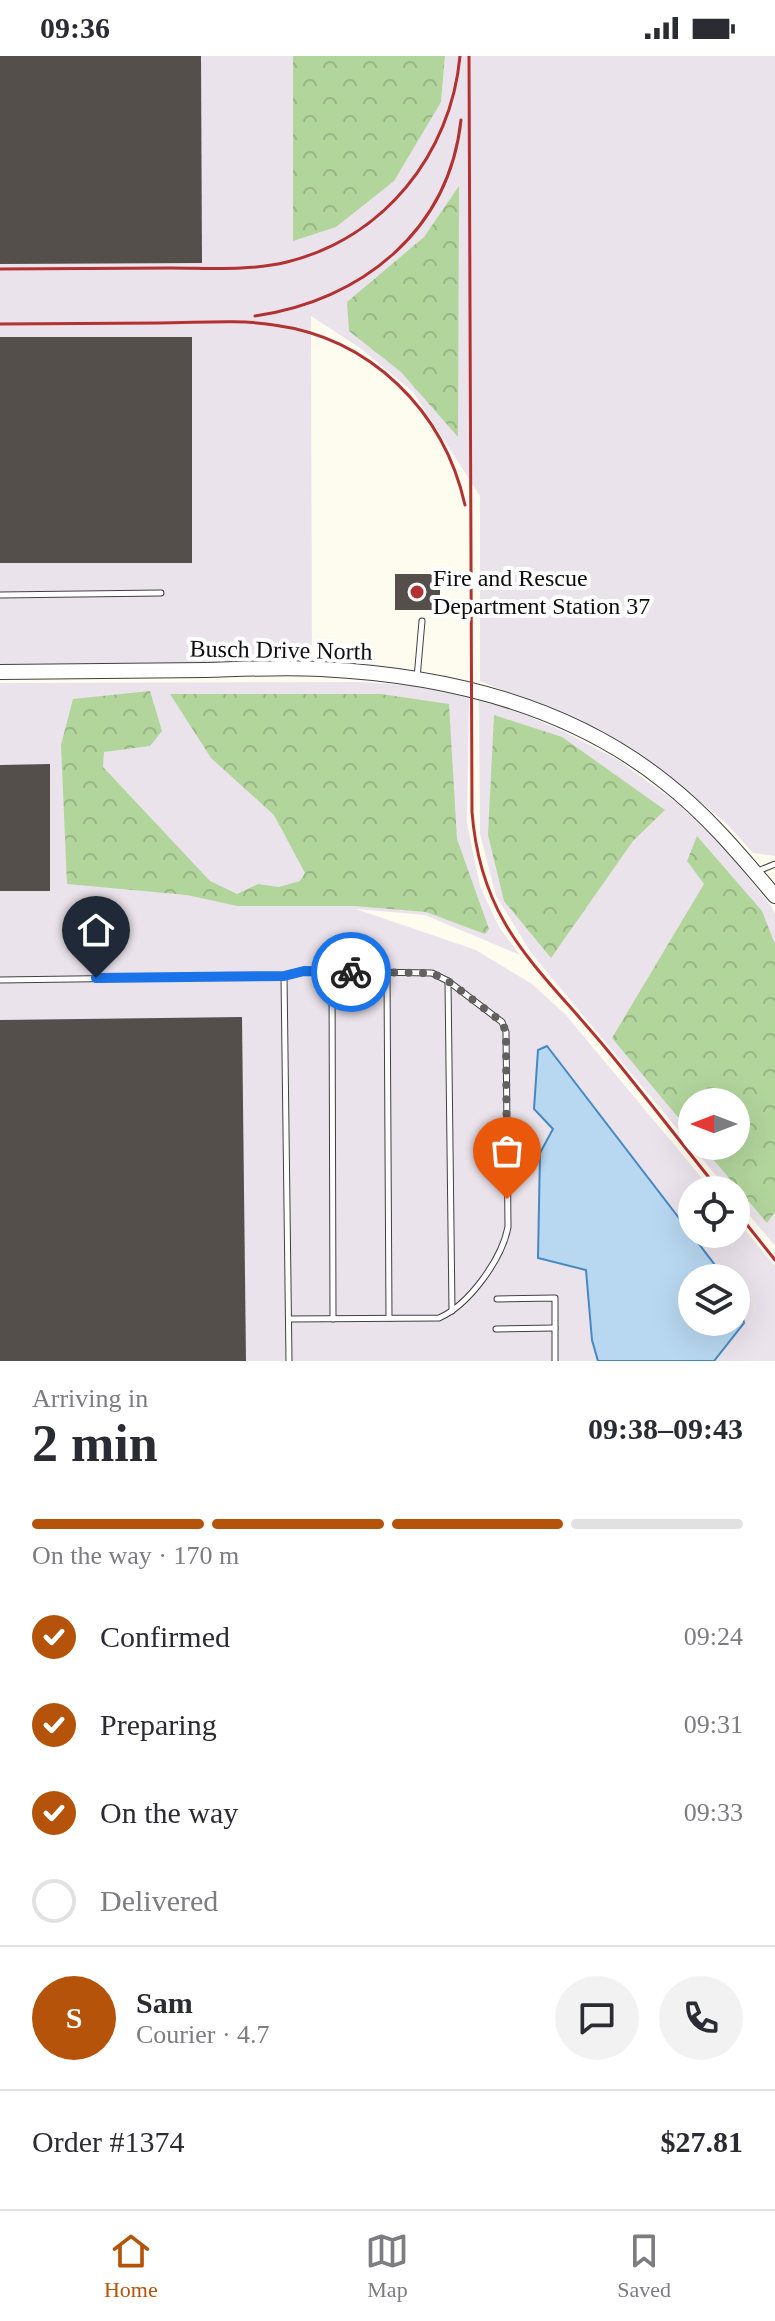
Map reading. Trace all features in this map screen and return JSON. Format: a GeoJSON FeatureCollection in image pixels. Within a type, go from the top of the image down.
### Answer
{"type":"FeatureCollection","features":[{"type":"Feature","properties":{"kind":"street","name":"Busch Drive North"},"geometry":{"type":"LineString","coordinates":[[0,672],[320,669],[417,679],[507,699],[562,719],[606,743],[666,783],[717,828],[775,896]]}},
{"type":"Feature","properties":{"kind":"lane"},"geometry":{"type":"LineString","coordinates":[[0,595],[161,593]]}},
{"type":"Feature","properties":{"kind":"lane"},"geometry":{"type":"LineString","coordinates":[[417,679],[422,621]]}},
{"type":"Feature","properties":{"kind":"lane"},"geometry":{"type":"LineString","coordinates":[[755,872],[775,864]]}},
{"type":"Feature","properties":{"kind":"lane"},"geometry":{"type":"LineString","coordinates":[[0,980],[284,976],[304,971],[432,973],[448,981],[502,1022],[506,1032],[508,1227],[505,1245],[492,1267],[452,1312],[439,1318],[289,1319]]}},
{"type":"Feature","properties":{"kind":"lane"},"geometry":{"type":"LineString","coordinates":[[332,971],[333,1319]]}},
{"type":"Feature","properties":{"kind":"lane"},"geometry":{"type":"LineString","coordinates":[[387,973],[389,1318]]}},
{"type":"Feature","properties":{"kind":"lane"},"geometry":{"type":"LineString","coordinates":[[284,976],[289,1361]]}},
{"type":"Feature","properties":{"kind":"lane"},"geometry":{"type":"LineString","coordinates":[[448,981],[452,1312]]}},
{"type":"Feature","properties":{"kind":"lane"},"geometry":{"type":"LineString","coordinates":[[497,1299],[555,1298],[555,1361]]}},
{"type":"Feature","properties":{"kind":"lane"},"geometry":{"type":"LineString","coordinates":[[496,1329],[555,1328]]}},
{"type":"Feature","properties":{"kind":"shaded area"},"geometry":{"type":"Polygon","coordinates":[[[0,56],[293,56],[293,240],[441,102],[445,56],[775,56],[775,856],[753,853],[727,824],[673,779],[603,731],[480,681],[480,496],[413,392],[360,348],[311,316],[312,664],[0,666],[0,56]]]}},
{"type":"Feature","properties":{"kind":"shaded area"},"geometry":{"type":"Polygon","coordinates":[[[363,682],[414,686],[469,697],[467,823],[480,886],[499,927],[520,955],[425,915],[356,909],[476,950],[532,984],[565,1014],[678,1149],[678,1160],[687,1160],[700,1176],[678,1176],[678,1248],[750,1248],[750,1236],[775,1266],[775,1361],[0,1361],[0,683],[363,682]]]}},
{"type":"Feature","properties":{"kind":"shaded area"},"geometry":{"type":"Polygon","coordinates":[[[479,699],[565,732],[618,760],[676,802],[725,849],[771,906],[775,914],[775,1246],[750,1216],[750,1176],[716,1176],[703,1160],[750,1160],[750,1088],[678,1088],[678,1130],[532,954],[496,896],[480,834],[479,699]]]}},
{"type":"Feature","properties":{"kind":"green space"},"geometry":{"type":"Polygon","coordinates":[[[293,56],[445,56],[441,102],[394,181],[336,227],[293,241],[293,56]]]}},
{"type":"Feature","properties":{"kind":"green space"},"geometry":{"type":"Polygon","coordinates":[[[459,186],[458,437],[401,372],[349,331],[347,302],[424,237],[459,186]]]}},
{"type":"Feature","properties":{"kind":"green space"},"geometry":{"type":"Polygon","coordinates":[[[150,691],[162,731],[150,746],[104,752],[103,767],[210,881],[237,894],[258,884],[279,887],[300,881],[305,873],[274,815],[211,758],[170,694],[381,694],[449,704],[457,839],[489,929],[485,934],[426,912],[355,906],[237,906],[187,895],[67,884],[61,745],[73,699],[150,691]]]}},
{"type":"Feature","properties":{"kind":"green space"},"geometry":{"type":"Polygon","coordinates":[[[494,715],[562,737],[665,810],[633,841],[551,958],[504,901],[488,835],[494,715]]]}},
{"type":"Feature","properties":{"kind":"green space"},"geometry":{"type":"Polygon","coordinates":[[[697,836],[762,911],[775,944],[775,1212],[767,1223],[750,1203],[750,1176],[727,1176],[714,1160],[750,1160],[750,1088],[678,1088],[678,1117],[612,1038],[704,884],[687,861],[697,836]]]}},
{"type":"Feature","properties":{"kind":"water"},"geometry":{"type":"Polygon","coordinates":[[[547,1046],[678,1217],[678,1248],[702,1248],[714,1264],[678,1264],[678,1336],[734,1336],[714,1361],[598,1361],[592,1340],[586,1270],[538,1258],[540,1153],[553,1129],[534,1109],[538,1050],[547,1046]]]}},
{"type":"Feature","properties":{"kind":"building"},"geometry":{"type":"Polygon","coordinates":[[[0,56],[201,56],[202,263],[0,264],[0,56]]]}},
{"type":"Feature","properties":{"kind":"building"},"geometry":{"type":"Polygon","coordinates":[[[0,337],[192,337],[192,563],[0,563],[0,337]]]}},
{"type":"Feature","properties":{"kind":"building","name":"Fire and Rescue Department Station 37"},"geometry":{"type":"Polygon","coordinates":[[[395,574],[440,574],[440,610],[395,610],[395,574]]]}},
{"type":"Feature","properties":{"kind":"building"},"geometry":{"type":"Polygon","coordinates":[[[50,764],[50,891],[0,891],[0,765],[50,764]]]}},
{"type":"Feature","properties":{"kind":"building"},"geometry":{"type":"Polygon","coordinates":[[[242,1017],[246,1361],[0,1361],[0,1020],[242,1017]]]}},
{"type":"Feature","properties":{"kind":"railway"},"geometry":{"type":"LineString","coordinates":[[0,269],[244,268],[287,262],[322,250],[354,233],[382,212],[406,187],[427,158],[443,126],[454,92],[460,56]]}},
{"type":"Feature","properties":{"kind":"railway"},"geometry":{"type":"LineString","coordinates":[[469,56],[472,812],[478,852],[487,886],[518,944],[708,1176]]}},
{"type":"Feature","properties":{"kind":"railway"},"geometry":{"type":"LineString","coordinates":[[255,316],[294,308],[330,295],[364,277],[393,254],[418,227],[439,195],[453,160],[461,120]]}},
{"type":"Feature","properties":{"kind":"railway"},"geometry":{"type":"LineString","coordinates":[[0,324],[260,323],[309,333],[342,345],[372,363],[421,410],[440,439],[455,471],[465,505]]}},
{"type":"Feature","properties":{"kind":"railway"},"geometry":{"type":"LineString","coordinates":[[750,1229],[775,1260]]}},
{"type":"Feature","properties":{"kind":"way so far"},"geometry":{"type":"LineString","coordinates":[[351,972],[432,973],[448,981],[502,1022],[506,1032],[507,1199]]}},
{"type":"Feature","properties":{"kind":"place","name":"Fire and Rescue Department Station 37"},"geometry":{"type":"Point","coordinates":[417,592]}},
{"type":"Feature","properties":{"kind":"route"},"geometry":{"type":"LineString","coordinates":[[96,978],[284,976],[304,971],[351,972]]}}]}
